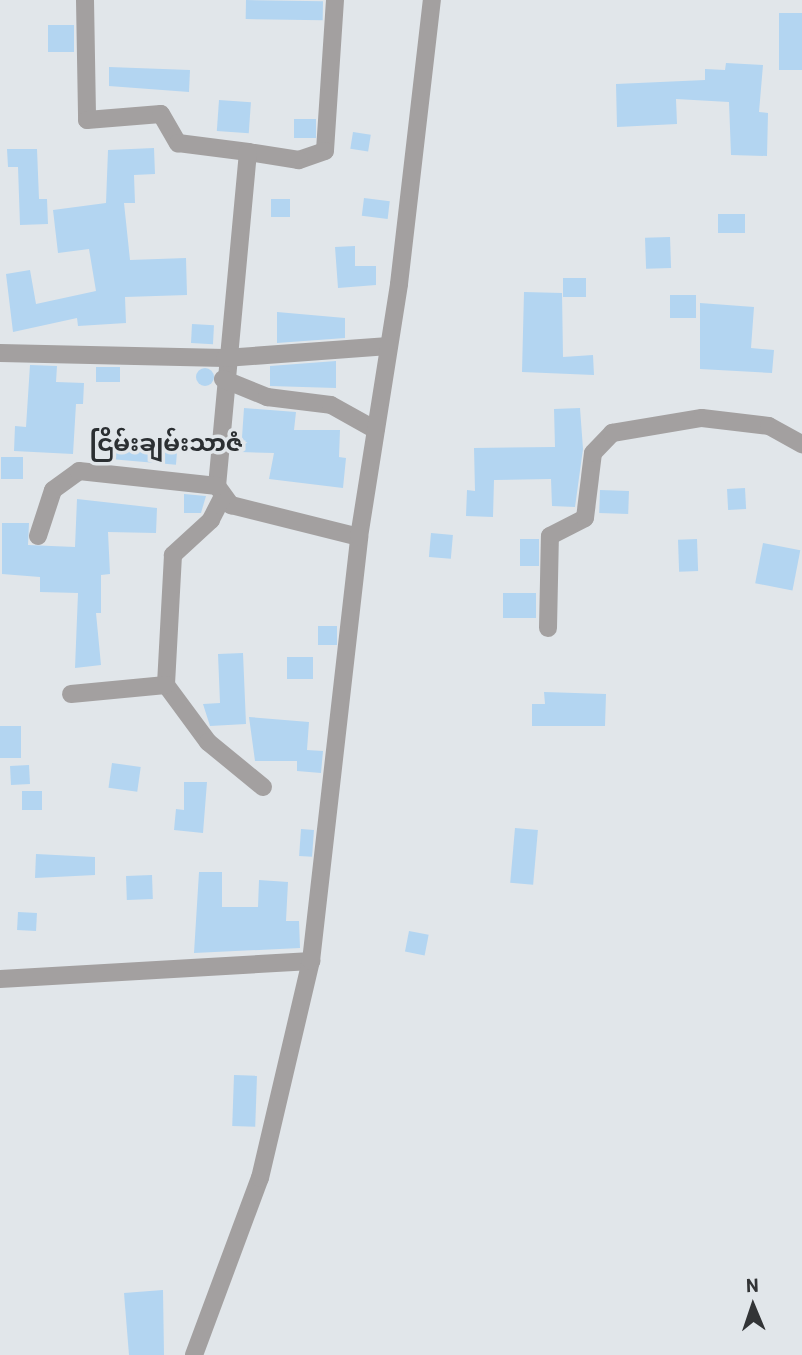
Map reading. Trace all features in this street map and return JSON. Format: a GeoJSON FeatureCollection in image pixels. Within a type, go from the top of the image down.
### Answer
{"type":"FeatureCollection","features":[{"type":"Feature","properties":{"kind":"street"},"geometry":{"type":"LineString","coordinates":[[85,0],[87,120],[162,114],[178,143],[299,160],[325,151],[335,0]]}},
{"type":"Feature","properties":{"kind":"street"},"geometry":{"type":"LineString","coordinates":[[194,1355],[260,1178],[311,961],[359,537],[389,346],[432,0]]}},
{"type":"Feature","properties":{"kind":"street"},"geometry":{"type":"LineString","coordinates":[[248,152],[223,379],[220,492],[211,520],[173,555],[166,685],[208,742],[263,787]]}},
{"type":"Feature","properties":{"kind":"street"},"geometry":{"type":"LineString","coordinates":[[0,353],[225,358],[389,346]]}},
{"type":"Feature","properties":{"kind":"street"},"geometry":{"type":"LineString","coordinates":[[223,379],[267,397],[331,405],[376,430]]}},
{"type":"Feature","properties":{"kind":"street"},"geometry":{"type":"LineString","coordinates":[[548,628],[550,536],[585,518],[593,453],[612,433],[702,418],[769,426],[802,444]]}},
{"type":"Feature","properties":{"kind":"street"},"geometry":{"type":"LineString","coordinates":[[38,536],[53,490],[79,471],[220,492],[359,537]]}},
{"type":"Feature","properties":{"kind":"street"},"geometry":{"type":"LineString","coordinates":[[71,694],[166,685]]}},
{"type":"Feature","properties":{"kind":"street"},"geometry":{"type":"LineString","coordinates":[[0,979],[311,961]]}},
{"type":"Feature","properties":{"kind":"building"},"geometry":{"type":"Polygon","coordinates":[[[246,0],[323,1],[323,20],[246,19],[246,0]]]}},
{"type":"Feature","properties":{"kind":"building"},"geometry":{"type":"Polygon","coordinates":[[[779,13],[802,13],[802,70],[779,70],[779,13]]]}},
{"type":"Feature","properties":{"kind":"building"},"geometry":{"type":"Polygon","coordinates":[[[48,25],[74,25],[74,52],[48,52],[48,25]]]}},
{"type":"Feature","properties":{"kind":"building"},"geometry":{"type":"Polygon","coordinates":[[[726,63],[763,65],[759,112],[768,113],[767,156],[731,155],[729,102],[676,99],[677,124],[617,127],[616,84],[705,80],[705,69],[725,70],[726,63]]]}},
{"type":"Feature","properties":{"kind":"building"},"geometry":{"type":"Polygon","coordinates":[[[109,67],[190,70],[189,92],[109,86],[109,67]]]}},
{"type":"Feature","properties":{"kind":"building"},"geometry":{"type":"Polygon","coordinates":[[[219,100],[251,102],[249,133],[217,131],[219,100]]]}},
{"type":"Feature","properties":{"kind":"building"},"geometry":{"type":"Polygon","coordinates":[[[294,119],[316,119],[316,138],[294,138],[294,119]]]}},
{"type":"Feature","properties":{"kind":"building"},"geometry":{"type":"Polygon","coordinates":[[[353,132],[371,135],[368,152],[350,149],[353,132]]]}},
{"type":"Feature","properties":{"kind":"building"},"geometry":{"type":"Polygon","coordinates":[[[154,148],[155,174],[134,175],[135,203],[124,203],[130,260],[186,258],[187,295],[125,297],[126,323],[78,326],[77,318],[13,332],[6,274],[30,270],[36,304],[96,291],[89,249],[58,253],[53,210],[106,203],[108,150],[154,148]]]}},
{"type":"Feature","properties":{"kind":"building"},"geometry":{"type":"Polygon","coordinates":[[[7,149],[37,149],[39,199],[47,199],[48,224],[20,225],[18,167],[8,167],[7,149]]]}},
{"type":"Feature","properties":{"kind":"building"},"geometry":{"type":"Polygon","coordinates":[[[364,198],[390,201],[388,219],[362,216],[364,198]]]}},
{"type":"Feature","properties":{"kind":"building"},"geometry":{"type":"Polygon","coordinates":[[[271,199],[290,199],[290,217],[271,217],[271,199]]]}},
{"type":"Feature","properties":{"kind":"building"},"geometry":{"type":"Polygon","coordinates":[[[718,214],[745,214],[745,233],[718,233],[718,214]]]}},
{"type":"Feature","properties":{"kind":"building"},"geometry":{"type":"Polygon","coordinates":[[[670,237],[671,268],[646,269],[645,238],[670,237]]]}},
{"type":"Feature","properties":{"kind":"building"},"geometry":{"type":"Polygon","coordinates":[[[355,246],[355,266],[376,266],[376,285],[338,288],[335,247],[355,246]]]}},
{"type":"Feature","properties":{"kind":"building"},"geometry":{"type":"Polygon","coordinates":[[[563,278],[586,278],[586,297],[563,297],[563,278]]]}},
{"type":"Feature","properties":{"kind":"building"},"geometry":{"type":"Polygon","coordinates":[[[524,292],[562,293],[563,357],[593,355],[594,375],[522,372],[524,292]]]}},
{"type":"Feature","properties":{"kind":"building"},"geometry":{"type":"Polygon","coordinates":[[[670,295],[696,295],[696,318],[670,318],[670,295]]]}},
{"type":"Feature","properties":{"kind":"building"},"geometry":{"type":"Polygon","coordinates":[[[700,303],[754,307],[751,348],[774,350],[772,373],[700,369],[700,303]]]}},
{"type":"Feature","properties":{"kind":"building"},"geometry":{"type":"Polygon","coordinates":[[[277,312],[345,318],[345,338],[277,343],[277,312]]]}},
{"type":"Feature","properties":{"kind":"building"},"geometry":{"type":"Polygon","coordinates":[[[192,324],[214,325],[213,344],[191,343],[192,324]]]}},
{"type":"Feature","properties":{"kind":"building"},"geometry":{"type":"Polygon","coordinates":[[[336,361],[336,388],[270,386],[270,366],[336,361]]]}},
{"type":"Feature","properties":{"kind":"building"},"geometry":{"type":"Polygon","coordinates":[[[30,365],[57,366],[56,382],[84,383],[83,404],[76,404],[73,454],[14,451],[15,426],[26,427],[30,365]]]}},
{"type":"Feature","properties":{"kind":"building"},"geometry":{"type":"Polygon","coordinates":[[[96,367],[120,367],[120,382],[96,382],[96,367]]]}},
{"type":"Feature","properties":{"kind":"building"},"geometry":{"type":"Polygon","coordinates":[[[201,368],[209,368],[214,377],[212,384],[201,386],[196,381],[196,373],[201,368]]]}},
{"type":"Feature","properties":{"kind":"building"},"geometry":{"type":"Polygon","coordinates":[[[244,408],[296,412],[294,430],[340,430],[339,457],[346,458],[343,488],[269,479],[274,453],[241,452],[244,408]]]}},
{"type":"Feature","properties":{"kind":"building"},"geometry":{"type":"Polygon","coordinates":[[[580,408],[583,449],[575,507],[552,506],[551,479],[494,480],[493,517],[466,516],[467,490],[475,491],[474,448],[555,447],[554,409],[580,408]]]}},
{"type":"Feature","properties":{"kind":"building"},"geometry":{"type":"Polygon","coordinates":[[[112,438],[178,444],[176,465],[110,459],[112,438]]]}},
{"type":"Feature","properties":{"kind":"building"},"geometry":{"type":"Polygon","coordinates":[[[1,457],[23,457],[23,479],[1,479],[1,457]]]}},
{"type":"Feature","properties":{"kind":"building"},"geometry":{"type":"Polygon","coordinates":[[[745,488],[746,509],[728,510],[727,489],[745,488]]]}},
{"type":"Feature","properties":{"kind":"building"},"geometry":{"type":"Polygon","coordinates":[[[600,490],[629,491],[628,514],[599,513],[600,490]]]}},
{"type":"Feature","properties":{"kind":"building"},"geometry":{"type":"Polygon","coordinates":[[[184,494],[206,496],[201,513],[184,513],[184,494]]]}},
{"type":"Feature","properties":{"kind":"building"},"geometry":{"type":"Polygon","coordinates":[[[77,499],[157,508],[156,533],[108,532],[110,574],[101,575],[101,613],[96,613],[101,665],[75,668],[78,593],[40,592],[40,577],[2,574],[2,523],[29,523],[28,545],[75,547],[77,499]]]}},
{"type":"Feature","properties":{"kind":"building"},"geometry":{"type":"Polygon","coordinates":[[[431,533],[453,535],[451,559],[429,557],[431,533]]]}},
{"type":"Feature","properties":{"kind":"building"},"geometry":{"type":"Polygon","coordinates":[[[520,539],[539,539],[539,566],[520,566],[520,539]]]}},
{"type":"Feature","properties":{"kind":"building"},"geometry":{"type":"Polygon","coordinates":[[[697,539],[698,571],[679,572],[678,540],[697,539]]]}},
{"type":"Feature","properties":{"kind":"building"},"geometry":{"type":"Polygon","coordinates":[[[763,543],[800,550],[792,590],[755,583],[763,543]]]}},
{"type":"Feature","properties":{"kind":"building"},"geometry":{"type":"Polygon","coordinates":[[[503,593],[536,593],[536,618],[503,618],[503,593]]]}},
{"type":"Feature","properties":{"kind":"building"},"geometry":{"type":"Polygon","coordinates":[[[318,626],[337,626],[337,645],[318,645],[318,626]]]}},
{"type":"Feature","properties":{"kind":"building"},"geometry":{"type":"Polygon","coordinates":[[[243,653],[246,724],[210,726],[203,704],[220,703],[218,654],[243,653]]]}},
{"type":"Feature","properties":{"kind":"building"},"geometry":{"type":"Polygon","coordinates":[[[287,657],[313,657],[313,679],[287,679],[287,657]]]}},
{"type":"Feature","properties":{"kind":"building"},"geometry":{"type":"Polygon","coordinates":[[[544,692],[606,694],[605,726],[532,726],[532,704],[545,704],[544,692]]]}},
{"type":"Feature","properties":{"kind":"building"},"geometry":{"type":"Polygon","coordinates":[[[249,717],[309,722],[307,750],[323,751],[321,773],[297,771],[297,761],[255,761],[249,717]]]}},
{"type":"Feature","properties":{"kind":"building"},"geometry":{"type":"Polygon","coordinates":[[[0,726],[21,726],[21,758],[0,758],[0,726]]]}},
{"type":"Feature","properties":{"kind":"building"},"geometry":{"type":"Polygon","coordinates":[[[112,763],[141,767],[137,792],[109,788],[112,763]]]}},
{"type":"Feature","properties":{"kind":"building"},"geometry":{"type":"Polygon","coordinates":[[[29,765],[30,784],[11,785],[10,766],[29,765]]]}},
{"type":"Feature","properties":{"kind":"building"},"geometry":{"type":"Polygon","coordinates":[[[184,782],[207,782],[203,833],[174,830],[176,809],[184,810],[184,782]]]}},
{"type":"Feature","properties":{"kind":"building"},"geometry":{"type":"Polygon","coordinates":[[[22,791],[42,791],[42,810],[22,810],[22,791]]]}},
{"type":"Feature","properties":{"kind":"building"},"geometry":{"type":"Polygon","coordinates":[[[515,828],[538,830],[533,885],[510,883],[515,828]]]}},
{"type":"Feature","properties":{"kind":"building"},"geometry":{"type":"Polygon","coordinates":[[[301,829],[314,830],[312,857],[299,856],[301,829]]]}},
{"type":"Feature","properties":{"kind":"building"},"geometry":{"type":"Polygon","coordinates":[[[36,854],[95,857],[95,875],[35,878],[36,854]]]}},
{"type":"Feature","properties":{"kind":"building"},"geometry":{"type":"Polygon","coordinates":[[[199,872],[222,872],[222,907],[258,907],[259,880],[288,882],[286,921],[299,921],[300,948],[194,953],[199,872]]]}},
{"type":"Feature","properties":{"kind":"building"},"geometry":{"type":"Polygon","coordinates":[[[152,875],[153,899],[127,900],[126,876],[152,875]]]}},
{"type":"Feature","properties":{"kind":"building"},"geometry":{"type":"Polygon","coordinates":[[[18,912],[37,913],[36,931],[17,930],[18,912]]]}},
{"type":"Feature","properties":{"kind":"building"},"geometry":{"type":"Polygon","coordinates":[[[409,931],[429,935],[425,955],[405,952],[409,931]]]}},
{"type":"Feature","properties":{"kind":"building"},"geometry":{"type":"Polygon","coordinates":[[[234,1075],[257,1076],[255,1127],[232,1126],[234,1075]]]}},
{"type":"Feature","properties":{"kind":"building"},"geometry":{"type":"Polygon","coordinates":[[[163,1290],[164,1355],[129,1355],[124,1293],[163,1290]]]}},
{"type":"Feature","properties":{"kind":"district","name":"ငြိမ်းချမ်းသာဇံ"},"geometry":{"type":"Point","coordinates":[166,442]}}]}
